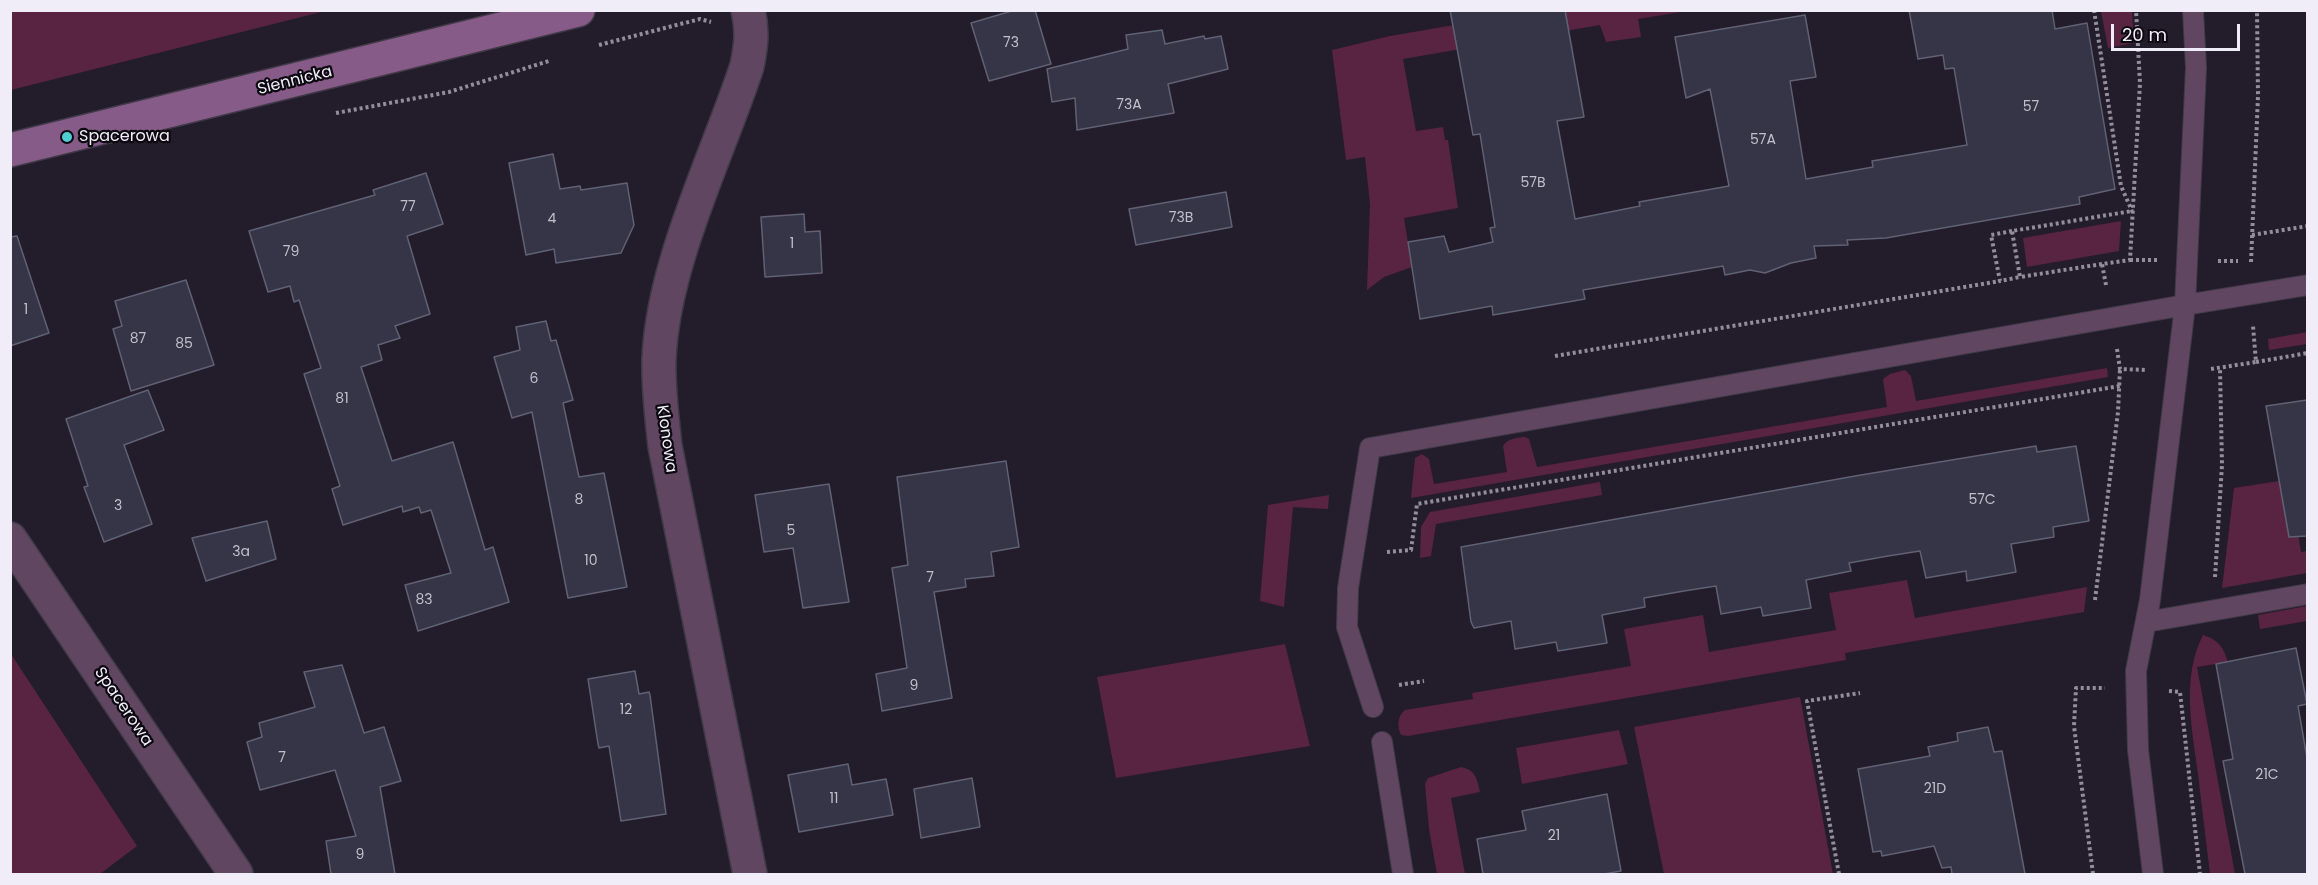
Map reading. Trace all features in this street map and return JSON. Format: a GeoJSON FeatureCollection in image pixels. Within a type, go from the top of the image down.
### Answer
{"type":"FeatureCollection","features":[{"type":"Feature","properties":{"kind":"main road","name":"Siennicka"},"geometry":{"type":"LineString","coordinates":[[10,150],[578,10]]}},
{"type":"Feature","properties":{"kind":"street","name":"Klonowa"},"geometry":{"type":"LineString","coordinates":[[748,10],[752,27],[752,42],[747,66],[697,203],[674,274],[659,359],[661,415],[665,446],[750,874]]}},
{"type":"Feature","properties":{"kind":"street","name":"Spacerowa"},"geometry":{"type":"LineString","coordinates":[[10,539],[236,874]]}},
{"type":"Feature","properties":{"kind":"lane"},"geometry":{"type":"LineString","coordinates":[[2154,874],[2138,750],[2136,671],[2146,622],[2185,305],[2196,68],[2193,10]]}},
{"type":"Feature","properties":{"kind":"lane"},"geometry":{"type":"LineString","coordinates":[[1373,707],[1347,627],[1348,588],[1370,448],[2307,285]]}},
{"type":"Feature","properties":{"kind":"lane"},"geometry":{"type":"LineString","coordinates":[[2146,622],[2307,594]]}},
{"type":"Feature","properties":{"kind":"lane"},"geometry":{"type":"LineString","coordinates":[[1382,742],[1403,874]]}},
{"type":"Feature","properties":{"kind":"path"},"geometry":{"type":"LineString","coordinates":[[2094,10],[2121,186],[2132,211]]}},
{"type":"Feature","properties":{"kind":"path"},"geometry":{"type":"LineString","coordinates":[[1555,356],[2130,260],[2132,211],[2136,188],[2140,83],[2136,10]]}},
{"type":"Feature","properties":{"kind":"path"},"geometry":{"type":"LineString","coordinates":[[2256,362],[2250,295],[2258,96],[2257,10]]}},
{"type":"Feature","properties":{"kind":"path"},"geometry":{"type":"LineString","coordinates":[[2000,281],[1991,235],[2132,211]]}},
{"type":"Feature","properties":{"kind":"path"},"geometry":{"type":"LineString","coordinates":[[2252,235],[2307,225]]}},
{"type":"Feature","properties":{"kind":"path"},"geometry":{"type":"LineString","coordinates":[[2012,231],[2020,277]]}},
{"type":"Feature","properties":{"kind":"path"},"geometry":{"type":"LineString","coordinates":[[2095,600],[2120,386],[2120,369],[2102,264]]}},
{"type":"Feature","properties":{"kind":"path"},"geometry":{"type":"LineString","coordinates":[[2120,369],[2178,371],[2220,368],[2307,353]]}},
{"type":"Feature","properties":{"kind":"path"},"geometry":{"type":"LineString","coordinates":[[2214,583],[2222,465],[2220,368]]}},
{"type":"Feature","properties":{"kind":"path"},"geometry":{"type":"LineString","coordinates":[[1380,553],[1411,550],[1418,504],[2120,386]]}},
{"type":"Feature","properties":{"kind":"path"},"geometry":{"type":"LineString","coordinates":[[1392,686],[1424,681]]}},
{"type":"Feature","properties":{"kind":"path"},"geometry":{"type":"LineString","coordinates":[[2076,688],[2074,726],[2093,874]]}},
{"type":"Feature","properties":{"kind":"path"},"geometry":{"type":"LineString","coordinates":[[2136,689],[2180,692],[2200,874]]}},
{"type":"Feature","properties":{"kind":"path"},"geometry":{"type":"LineString","coordinates":[[1839,874],[1807,701],[1860,693]]}},
{"type":"Feature","properties":{"kind":"shaded area"},"geometry":{"type":"Polygon","coordinates":[[[11,10],[325,10],[325,11],[11,90],[11,10]]]}},
{"type":"Feature","properties":{"kind":"shaded area"},"geometry":{"type":"Polygon","coordinates":[[[1536,11],[1687,11],[1638,19],[1641,37],[1606,42],[1600,25],[1403,59],[1416,131],[1443,127],[1445,140],[1448,140],[1458,208],[1404,218],[1412,267],[1384,277],[1367,290],[1370,204],[1365,157],[1346,160],[1332,50],[1390,36],[1536,11]]]}},
{"type":"Feature","properties":{"kind":"shaded area"},"geometry":{"type":"Polygon","coordinates":[[[2101,11],[2132,11],[2134,43],[2108,48],[2101,11]]]}},
{"type":"Feature","properties":{"kind":"shaded area"},"geometry":{"type":"Polygon","coordinates":[[[2121,221],[2119,251],[2027,267],[2023,238],[2121,221]]]}},
{"type":"Feature","properties":{"kind":"shaded area"},"geometry":{"type":"Polygon","coordinates":[[[2307,332],[2307,344],[2269,350],[2268,339],[2307,332]]]}},
{"type":"Feature","properties":{"kind":"shaded area"},"geometry":{"type":"Polygon","coordinates":[[[2107,368],[2108,377],[1411,498],[1415,458],[1422,454],[1429,459],[1434,484],[1507,472],[1503,446],[1507,441],[1516,438],[1529,439],[1537,467],[1887,407],[1883,379],[1890,374],[1905,370],[1911,376],[1916,401],[2107,368]]]}},
{"type":"Feature","properties":{"kind":"shaded area"},"geometry":{"type":"Polygon","coordinates":[[[2279,481],[2285,514],[2295,513],[2301,552],[2307,551],[2307,573],[2222,588],[2234,488],[2279,481]]]}},
{"type":"Feature","properties":{"kind":"shaded area"},"geometry":{"type":"Polygon","coordinates":[[[1600,482],[1602,495],[1436,524],[1431,556],[1420,558],[1421,527],[1430,512],[1600,482]]]}},
{"type":"Feature","properties":{"kind":"shaded area"},"geometry":{"type":"Polygon","coordinates":[[[1329,495],[1328,509],[1293,507],[1284,607],[1260,601],[1268,505],[1329,495]]]}},
{"type":"Feature","properties":{"kind":"shaded area"},"geometry":{"type":"Polygon","coordinates":[[[1907,580],[1915,618],[2087,587],[2084,612],[1845,653],[1846,660],[1408,736],[1401,735],[1400,732],[1399,718],[1405,710],[1473,699],[1472,693],[1631,666],[1624,629],[1703,615],[1709,652],[1836,630],[1829,593],[1907,580]]]}},
{"type":"Feature","properties":{"kind":"shaded area"},"geometry":{"type":"Polygon","coordinates":[[[2307,606],[2307,621],[2260,629],[2258,615],[2307,606]]]}},
{"type":"Feature","properties":{"kind":"shaded area"},"geometry":{"type":"Polygon","coordinates":[[[2203,635],[2219,644],[2228,662],[2197,667],[2235,874],[2210,874],[2190,703],[2192,668],[2203,635]]]}},
{"type":"Feature","properties":{"kind":"shaded area"},"geometry":{"type":"Polygon","coordinates":[[[1285,644],[1310,746],[1116,778],[1097,677],[1285,644]]]}},
{"type":"Feature","properties":{"kind":"shaded area"},"geometry":{"type":"Polygon","coordinates":[[[11,654],[137,846],[100,874],[11,874],[11,654]]]}},
{"type":"Feature","properties":{"kind":"shaded area"},"geometry":{"type":"Polygon","coordinates":[[[1800,697],[1833,874],[1664,874],[1634,727],[1800,697]]]}},
{"type":"Feature","properties":{"kind":"shaded area"},"geometry":{"type":"Polygon","coordinates":[[[1619,730],[1628,764],[1522,784],[1516,748],[1619,730]]]}},
{"type":"Feature","properties":{"kind":"shaded area"},"geometry":{"type":"Polygon","coordinates":[[[1461,767],[1473,773],[1480,792],[1451,798],[1465,874],[1437,874],[1429,829],[1425,784],[1428,778],[1461,767]]]}},
{"type":"Feature","properties":{"kind":"building"},"geometry":{"type":"Polygon","coordinates":[[[1015,10],[1035,10],[1051,64],[989,81],[971,23],[1015,10]]]}},
{"type":"Feature","properties":{"kind":"building"},"geometry":{"type":"Polygon","coordinates":[[[1450,10],[1565,10],[1584,117],[1557,121],[1575,219],[1640,206],[1639,202],[1729,186],[1710,89],[1686,98],[1675,37],[1805,15],[1816,77],[1790,81],[1806,179],[1873,167],[1872,161],[1967,145],[1954,68],[1945,69],[1943,55],[1918,59],[1909,10],[2052,10],[2055,29],[2087,23],[2115,189],[2079,197],[2080,204],[1886,238],[1847,240],[1848,245],[1814,246],[1816,258],[1791,263],[1765,273],[1750,270],[1725,275],[1723,266],[1583,290],[1585,299],[1493,315],[1492,306],[1420,319],[1408,242],[1444,236],[1449,252],[1493,242],[1490,228],[1495,227],[1480,134],[1473,135],[1450,10]]]}},
{"type":"Feature","properties":{"kind":"building"},"geometry":{"type":"Polygon","coordinates":[[[1162,30],[1165,44],[1204,36],[1205,39],[1221,36],[1228,69],[1168,84],[1174,113],[1077,130],[1075,98],[1052,102],[1047,69],[1128,49],[1126,35],[1162,30]]]}},
{"type":"Feature","properties":{"kind":"building"},"geometry":{"type":"Polygon","coordinates":[[[553,154],[560,189],[580,186],[581,190],[627,183],[634,225],[621,253],[556,263],[554,249],[526,255],[509,163],[553,154]]]}},
{"type":"Feature","properties":{"kind":"building"},"geometry":{"type":"Polygon","coordinates":[[[426,173],[443,224],[407,236],[430,314],[395,326],[400,338],[378,345],[382,360],[361,367],[392,461],[453,442],[485,550],[493,547],[509,602],[418,631],[405,585],[451,573],[431,510],[421,513],[419,507],[403,512],[402,506],[343,525],[332,489],[340,486],[304,374],[321,368],[299,300],[294,302],[290,286],[268,292],[249,231],[375,195],[373,190],[426,173]]]}},
{"type":"Feature","properties":{"kind":"building"},"geometry":{"type":"Polygon","coordinates":[[[1226,192],[1232,227],[1136,245],[1129,209],[1226,192]]]}},
{"type":"Feature","properties":{"kind":"building"},"geometry":{"type":"Polygon","coordinates":[[[804,214],[805,232],[820,231],[822,273],[765,277],[761,217],[804,214]]]}},
{"type":"Feature","properties":{"kind":"building"},"geometry":{"type":"Polygon","coordinates":[[[17,236],[49,333],[10,346],[10,237],[17,236]]]}},
{"type":"Feature","properties":{"kind":"building"},"geometry":{"type":"Polygon","coordinates":[[[186,280],[214,365],[131,391],[113,329],[122,326],[115,301],[186,280]]]}},
{"type":"Feature","properties":{"kind":"building"},"geometry":{"type":"Polygon","coordinates":[[[546,321],[551,341],[556,340],[573,400],[563,403],[579,477],[604,473],[627,587],[568,598],[532,412],[512,418],[494,357],[520,350],[516,327],[546,321]]]}},
{"type":"Feature","properties":{"kind":"building"},"geometry":{"type":"Polygon","coordinates":[[[148,390],[164,430],[124,445],[152,524],[104,542],[84,487],[88,486],[66,419],[148,390]]]}},
{"type":"Feature","properties":{"kind":"building"},"geometry":{"type":"Polygon","coordinates":[[[2307,400],[2307,536],[2289,537],[2266,406],[2307,400]]]}},
{"type":"Feature","properties":{"kind":"building"},"geometry":{"type":"Polygon","coordinates":[[[2036,446],[2037,452],[2076,446],[2089,521],[2053,527],[2054,537],[2011,544],[2016,572],[1967,581],[1966,571],[1926,578],[1920,551],[1888,556],[1849,563],[1851,571],[1806,580],[1811,608],[1763,616],[1761,607],[1721,614],[1716,586],[1684,591],[1644,598],[1645,607],[1602,615],[1607,643],[1558,651],[1556,642],[1515,649],[1511,621],[1474,628],[1471,622],[1461,547],[2036,446]]]}},
{"type":"Feature","properties":{"kind":"building"},"geometry":{"type":"Polygon","coordinates":[[[1006,461],[1019,547],[991,552],[994,576],[965,579],[966,587],[934,592],[952,698],[882,711],[876,674],[907,668],[892,568],[908,565],[897,477],[1006,461]]]}},
{"type":"Feature","properties":{"kind":"building"},"geometry":{"type":"Polygon","coordinates":[[[829,484],[849,602],[803,608],[793,548],[764,552],[755,495],[829,484]]]}},
{"type":"Feature","properties":{"kind":"building"},"geometry":{"type":"Polygon","coordinates":[[[267,521],[276,559],[206,581],[192,538],[267,521]]]}},
{"type":"Feature","properties":{"kind":"building"},"geometry":{"type":"Polygon","coordinates":[[[2296,648],[2307,704],[2298,706],[2307,758],[2307,874],[2245,874],[2223,761],[2233,759],[2216,664],[2296,648]]]}},
{"type":"Feature","properties":{"kind":"building"},"geometry":{"type":"Polygon","coordinates":[[[342,665],[364,733],[384,727],[401,781],[380,787],[395,874],[331,874],[326,841],[356,836],[335,770],[260,790],[247,742],[262,737],[259,723],[315,707],[304,672],[342,665]]]}},
{"type":"Feature","properties":{"kind":"building"},"geometry":{"type":"Polygon","coordinates":[[[635,671],[639,694],[649,692],[650,695],[666,814],[621,821],[609,746],[599,748],[588,679],[635,671]]]}},
{"type":"Feature","properties":{"kind":"building"},"geometry":{"type":"Polygon","coordinates":[[[1988,727],[1994,752],[2002,751],[2025,874],[1952,874],[1951,867],[1942,868],[1934,846],[1882,856],[1881,851],[1873,852],[1858,769],[1930,756],[1928,747],[1958,741],[1957,733],[1988,727]]]}},
{"type":"Feature","properties":{"kind":"building"},"geometry":{"type":"Polygon","coordinates":[[[848,764],[852,785],[886,779],[893,815],[799,832],[788,775],[848,764]]]}},
{"type":"Feature","properties":{"kind":"building"},"geometry":{"type":"Polygon","coordinates":[[[972,778],[980,827],[921,838],[914,789],[972,778]]]}},
{"type":"Feature","properties":{"kind":"building"},"geometry":{"type":"Polygon","coordinates":[[[1607,794],[1621,871],[1604,874],[1483,874],[1477,839],[1526,830],[1522,811],[1607,794]]]}},
{"type":"Feature","properties":{"kind":"place","name":"Spacerowa"},"geometry":{"type":"Point","coordinates":[67,137]}}]}
